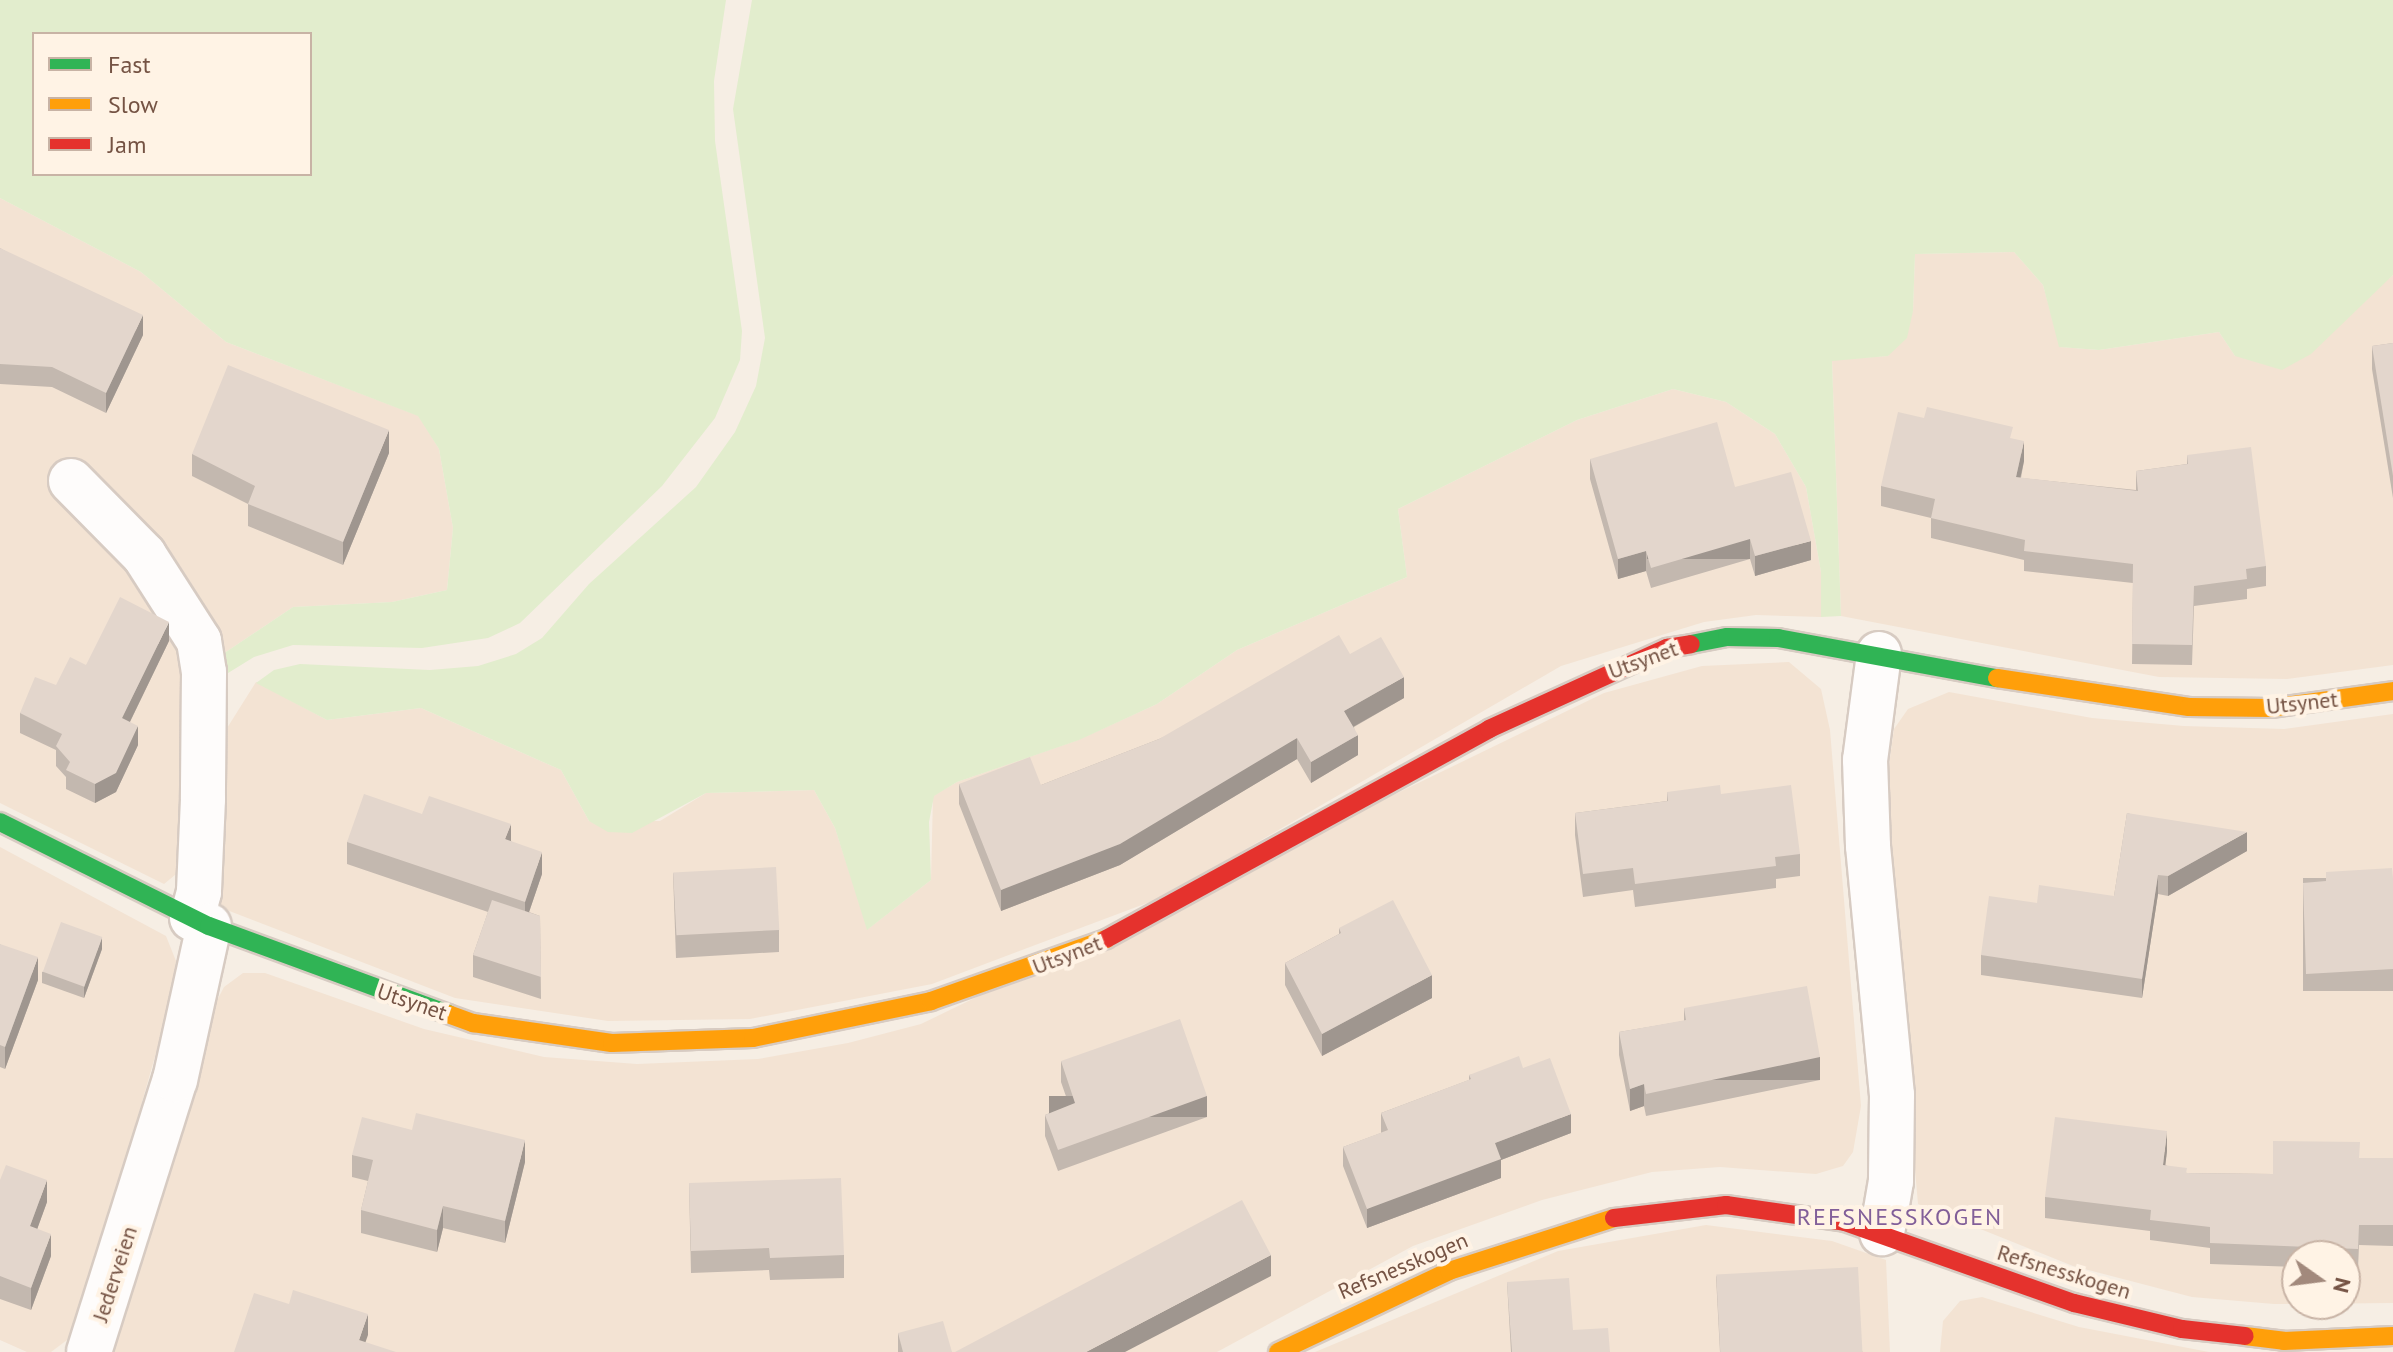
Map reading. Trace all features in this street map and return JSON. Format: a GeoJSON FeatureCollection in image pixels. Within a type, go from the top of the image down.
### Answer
{"type":"FeatureCollection","features":[{"type":"Feature","properties":{"kind":"street"},"geometry":{"type":"LineString","coordinates":[[71,481],[144,555],[199,641],[204,672],[200,922]]}},
{"type":"Feature","properties":{"kind":"street","name":"Utsynet"},"geometry":{"type":"LineString","coordinates":[[0,822],[200,922],[473,1023],[612,1043],[753,1038],[931,1001],[1130,930],[1489,729],[1667,648],[1727,637],[1766,637],[1879,654],[2119,700],[2189,707],[2271,708],[2393,691]]}},
{"type":"Feature","properties":{"kind":"street"},"geometry":{"type":"LineString","coordinates":[[1879,654],[1865,760],[1868,846],[1892,1095],[1891,1181],[1882,1233]]}},
{"type":"Feature","properties":{"kind":"street","name":"Jederveien"},"geometry":{"type":"LineString","coordinates":[[89,1352],[175,1080],[200,922]]}},
{"type":"Feature","properties":{"kind":"street","name":"Refsnesskogen"},"geometry":{"type":"LineString","coordinates":[[1278,1352],[1449,1271],[1542,1237],[1632,1213],[1683,1207],[1767,1207],[1882,1233],[2074,1303],[2182,1329],[2284,1341],[2393,1336]]}},
{"type":"Feature","properties":{"kind":"shaded area"},"geometry":{"type":"Polygon","coordinates":[[[0,198],[141,272],[226,342],[419,416],[439,449],[453,528],[447,590],[392,602],[293,607],[220,656],[175,623],[184,672],[186,866],[164,884],[0,803],[0,198]]]}},
{"type":"Feature","properties":{"kind":"shaded area"},"geometry":{"type":"Polygon","coordinates":[[[2014,252],[2043,285],[2060,347],[2099,350],[2219,332],[2235,356],[2353,309],[2393,275],[2393,665],[2287,679],[2159,677],[1841,616],[1832,360],[1888,356],[1913,311],[1915,254],[2014,252]]]}},
{"type":"Feature","properties":{"kind":"shaded area"},"geometry":{"type":"Polygon","coordinates":[[[1673,389],[1726,402],[1775,434],[1806,487],[1821,572],[1821,617],[1756,615],[1704,622],[1561,666],[1163,897],[932,984],[750,1019],[608,1021],[455,998],[219,907],[217,744],[256,682],[327,720],[421,708],[561,770],[589,821],[660,821],[706,793],[814,790],[835,828],[868,929],[931,880],[933,796],[957,782],[1078,740],[1157,704],[1237,650],[1407,577],[1398,509],[1577,420],[1673,389]]]}},
{"type":"Feature","properties":{"kind":"shaded area"},"geometry":{"type":"Polygon","coordinates":[[[1789,662],[1821,689],[1830,730],[1861,1106],[1853,1152],[1843,1166],[1816,1174],[1720,1167],[1652,1172],[1542,1200],[1413,1246],[1217,1352],[104,1352],[209,1016],[224,987],[243,973],[265,973],[424,1029],[544,1057],[637,1064],[758,1059],[848,1043],[921,1024],[1604,693],[1702,666],[1789,662]]]}},
{"type":"Feature","properties":{"kind":"shaded area"},"geometry":{"type":"Polygon","coordinates":[[[1949,692],[2092,718],[2184,726],[2284,729],[2393,714],[2393,1303],[2361,1303],[2361,1240],[2281,1240],[2281,1304],[2274,1304],[2192,1297],[2073,1266],[1918,1204],[1883,807],[1894,729],[1908,709],[1949,692]]]}},
{"type":"Feature","properties":{"kind":"shaded area"},"geometry":{"type":"Polygon","coordinates":[[[0,847],[166,936],[176,961],[173,993],[81,1317],[67,1340],[51,1352],[27,1352],[0,1340],[0,847]]]}},
{"type":"Feature","properties":{"kind":"shaded area"},"geometry":{"type":"Polygon","coordinates":[[[1706,1225],[1832,1241],[1886,1260],[1890,1352],[1315,1352],[1558,1251],[1706,1225]]]}},
{"type":"Feature","properties":{"kind":"shaded area"},"geometry":{"type":"Polygon","coordinates":[[[1982,1297],[2079,1327],[2209,1352],[1940,1352],[1943,1321],[1960,1301],[1982,1297]]]}},
{"type":"Feature","properties":{"kind":"green space"},"geometry":{"type":"Polygon","coordinates":[[[0,0],[726,0],[714,81],[715,141],[742,331],[740,360],[715,418],[662,486],[520,623],[488,638],[422,648],[293,645],[254,657],[220,678],[220,656],[293,607],[392,602],[447,590],[453,528],[439,449],[418,416],[226,342],[141,272],[0,198],[0,0]]]}},
{"type":"Feature","properties":{"kind":"green space"},"geometry":{"type":"Polygon","coordinates":[[[752,0],[2393,0],[2393,275],[2311,354],[2282,370],[2235,356],[2219,332],[2099,350],[2059,347],[2043,285],[2014,252],[1915,254],[1913,311],[1907,338],[1888,356],[1832,361],[1841,616],[1821,617],[1821,572],[1806,487],[1775,434],[1726,402],[1673,389],[1577,420],[1398,509],[1407,577],[1237,650],[1157,704],[1079,740],[957,782],[934,796],[929,822],[931,880],[867,930],[835,828],[814,790],[706,793],[632,833],[608,832],[589,821],[561,770],[421,708],[327,720],[256,683],[274,670],[300,664],[430,670],[478,666],[516,654],[542,638],[589,584],[696,487],[735,432],[756,386],[765,338],[733,109],[752,0]]]}},
{"type":"Feature","properties":{"kind":"building"},"geometry":{"type":"Polygon","coordinates":[[[0,248],[143,315],[106,393],[52,367],[0,364],[0,248]]]}},
{"type":"Feature","properties":{"kind":"building"},"geometry":{"type":"Polygon","coordinates":[[[2393,343],[2393,476],[2372,346],[2393,343]]]}},
{"type":"Feature","properties":{"kind":"building"},"geometry":{"type":"Polygon","coordinates":[[[228,365],[389,430],[343,542],[248,504],[255,486],[192,454],[228,365]]]}},
{"type":"Feature","properties":{"kind":"building"},"geometry":{"type":"Polygon","coordinates":[[[1927,407],[2013,427],[2010,438],[2024,441],[2016,477],[2138,491],[2136,471],[2188,464],[2187,455],[2251,447],[2266,566],[2246,569],[2247,579],[2194,586],[2192,645],[2132,644],[2133,564],[2024,551],[2025,540],[1931,518],[1935,499],[1881,486],[1898,412],[1924,418],[1927,407]]]}},
{"type":"Feature","properties":{"kind":"building"},"geometry":{"type":"Polygon","coordinates":[[[1717,422],[1735,487],[1791,472],[1811,541],[1755,556],[1750,539],[1651,568],[1646,551],[1618,559],[1590,459],[1717,422]]]}},
{"type":"Feature","properties":{"kind":"building"},"geometry":{"type":"Polygon","coordinates":[[[120,597],[169,622],[122,718],[138,726],[116,773],[95,784],[66,770],[70,762],[56,746],[62,734],[20,713],[35,677],[56,685],[70,657],[86,665],[120,597]]]}},
{"type":"Feature","properties":{"kind":"building"},"geometry":{"type":"Polygon","coordinates":[[[1339,635],[1350,654],[1381,637],[1404,677],[1344,711],[1358,735],[1311,762],[1297,738],[1120,844],[1001,890],[959,784],[1030,757],[1041,785],[1159,739],[1339,635]]]}},
{"type":"Feature","properties":{"kind":"building"},"geometry":{"type":"Polygon","coordinates":[[[1720,785],[1721,794],[1791,785],[1800,854],[1775,857],[1776,866],[1635,884],[1633,868],[1583,874],[1575,813],[1668,801],[1667,792],[1720,785]]]}},
{"type":"Feature","properties":{"kind":"building"},"geometry":{"type":"Polygon","coordinates":[[[364,794],[422,814],[429,796],[511,824],[505,839],[542,852],[525,902],[347,842],[364,794]]]}},
{"type":"Feature","properties":{"kind":"building"},"geometry":{"type":"Polygon","coordinates":[[[2127,813],[2247,832],[2168,876],[2158,875],[2142,979],[1981,955],[1989,896],[2037,903],[2039,885],[2114,896],[2127,813]]]}},
{"type":"Feature","properties":{"kind":"building"},"geometry":{"type":"Polygon","coordinates":[[[776,867],[779,930],[676,935],[673,872],[776,867]]]}},
{"type":"Feature","properties":{"kind":"building"},"geometry":{"type":"Polygon","coordinates":[[[2392,868],[2393,969],[2306,974],[2303,883],[2326,881],[2326,872],[2392,868]]]}},
{"type":"Feature","properties":{"kind":"building"},"geometry":{"type":"Polygon","coordinates":[[[492,900],[540,916],[541,977],[473,955],[492,900]]]}},
{"type":"Feature","properties":{"kind":"building"},"geometry":{"type":"Polygon","coordinates":[[[1393,900],[1432,975],[1322,1034],[1285,963],[1341,933],[1339,928],[1393,900]]]}},
{"type":"Feature","properties":{"kind":"building"},"geometry":{"type":"Polygon","coordinates":[[[61,922],[102,937],[84,987],[43,972],[61,922]]]}},
{"type":"Feature","properties":{"kind":"building"},"geometry":{"type":"Polygon","coordinates":[[[0,944],[38,957],[5,1047],[0,1045],[0,944]]]}},
{"type":"Feature","properties":{"kind":"building"},"geometry":{"type":"Polygon","coordinates":[[[1807,986],[1820,1057],[1646,1094],[1644,1084],[1630,1089],[1619,1032],[1686,1020],[1684,1008],[1807,986]]]}},
{"type":"Feature","properties":{"kind":"building"},"geometry":{"type":"Polygon","coordinates":[[[1180,1019],[1207,1096],[1058,1150],[1045,1115],[1075,1103],[1061,1061],[1180,1019]]]}},
{"type":"Feature","properties":{"kind":"building"},"geometry":{"type":"Polygon","coordinates":[[[1519,1056],[1523,1068],[1550,1058],[1571,1114],[1495,1143],[1501,1159],[1367,1209],[1343,1147],[1388,1130],[1381,1113],[1471,1079],[1469,1075],[1519,1056]]]}},
{"type":"Feature","properties":{"kind":"building"},"geometry":{"type":"Polygon","coordinates":[[[416,1113],[525,1140],[505,1221],[443,1206],[437,1230],[361,1210],[373,1160],[352,1155],[362,1117],[412,1130],[416,1113]]]}},
{"type":"Feature","properties":{"kind":"building"},"geometry":{"type":"Polygon","coordinates":[[[2055,1117],[2167,1131],[2163,1165],[2187,1168],[2186,1173],[2273,1174],[2273,1141],[2360,1142],[2359,1158],[2393,1158],[2393,1225],[2359,1225],[2358,1240],[2281,1240],[2281,1246],[2210,1243],[2210,1227],[2150,1220],[2151,1210],[2045,1197],[2055,1117]]]}},
{"type":"Feature","properties":{"kind":"building"},"geometry":{"type":"Polygon","coordinates":[[[6,1165],[47,1180],[30,1226],[51,1234],[31,1288],[0,1276],[0,1180],[6,1165]]]}},
{"type":"Feature","properties":{"kind":"building"},"geometry":{"type":"Polygon","coordinates":[[[841,1178],[844,1255],[770,1258],[769,1248],[691,1251],[689,1183],[841,1178]]]}},
{"type":"Feature","properties":{"kind":"building"},"geometry":{"type":"Polygon","coordinates":[[[1242,1200],[1271,1255],[1086,1352],[955,1352],[1242,1200]]]}},
{"type":"Feature","properties":{"kind":"building"},"geometry":{"type":"Polygon","coordinates":[[[1858,1267],[1862,1352],[1720,1352],[1716,1274],[1858,1267]]]}},
{"type":"Feature","properties":{"kind":"building"},"geometry":{"type":"Polygon","coordinates":[[[1569,1278],[1573,1330],[1608,1328],[1610,1352],[1512,1352],[1507,1282],[1569,1278]]]}},
{"type":"Feature","properties":{"kind":"building"},"geometry":{"type":"Polygon","coordinates":[[[293,1290],[368,1314],[359,1340],[396,1352],[234,1352],[254,1293],[289,1304],[293,1290]]]}},
{"type":"Feature","properties":{"kind":"building"},"geometry":{"type":"Polygon","coordinates":[[[943,1321],[952,1352],[903,1352],[898,1333],[943,1321]]]}},
{"type":"Feature","properties":{"kind":"traffic: fast"},"geometry":{"type":"LineString","coordinates":[[1691,644],[1727,637],[1778,638],[1997,678]]}},
{"type":"Feature","properties":{"kind":"traffic: fast"},"geometry":{"type":"LineString","coordinates":[[0,822],[209,926],[448,1014]]}},
{"type":"Feature","properties":{"kind":"traffic: slow"},"geometry":{"type":"LineString","coordinates":[[1997,678],[2189,707],[2271,708],[2393,691]]}},
{"type":"Feature","properties":{"kind":"traffic: slow"},"geometry":{"type":"LineString","coordinates":[[448,1014],[473,1023],[612,1043],[753,1038],[931,1001],[1106,939]]}},
{"type":"Feature","properties":{"kind":"traffic: slow"},"geometry":{"type":"LineString","coordinates":[[1278,1352],[1449,1271],[1614,1218]]}},
{"type":"Feature","properties":{"kind":"traffic: slow"},"geometry":{"type":"LineString","coordinates":[[2245,1336],[2284,1341],[2393,1336]]}},
{"type":"Feature","properties":{"kind":"traffic: jam"},"geometry":{"type":"LineString","coordinates":[[1106,939],[1489,729],[1667,648],[1691,644]]}},
{"type":"Feature","properties":{"kind":"traffic: jam"},"geometry":{"type":"LineString","coordinates":[[1614,1218],[1726,1205],[1845,1222],[2074,1303],[2182,1329],[2245,1336]]}},
{"type":"Feature","properties":{"kind":"district","name":"REFSNESSKOGEN"},"geometry":{"type":"Point","coordinates":[1900,1217]}}]}
